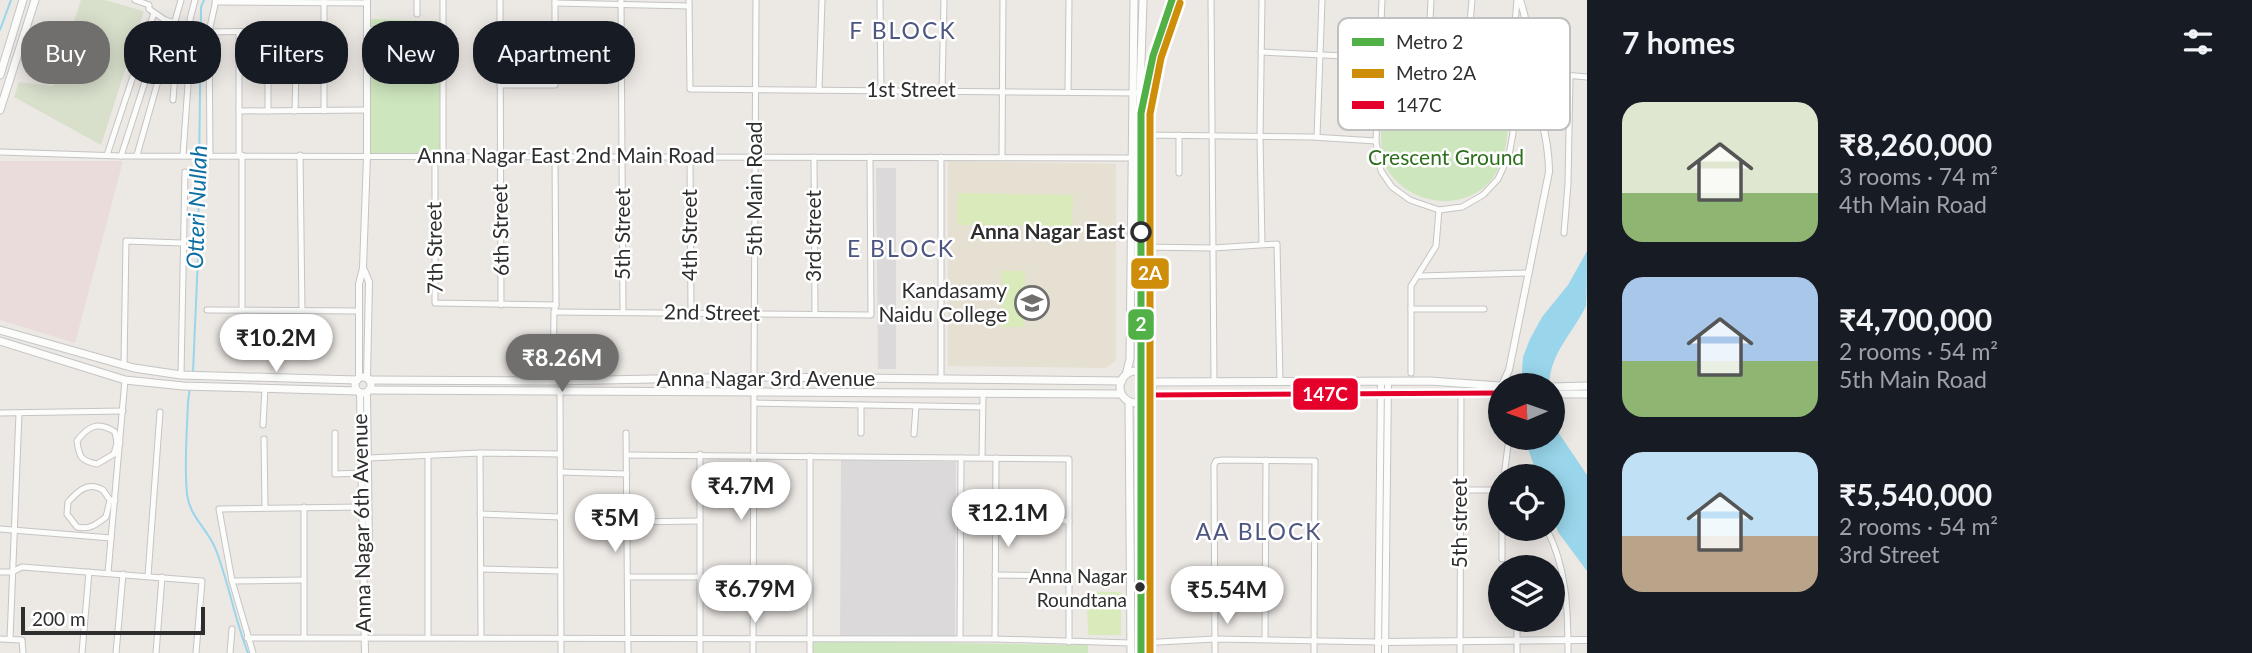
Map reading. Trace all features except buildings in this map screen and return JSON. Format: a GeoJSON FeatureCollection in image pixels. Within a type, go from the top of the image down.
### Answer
{"type":"FeatureCollection","features":[{"type":"Feature","properties":{"kind":"main road"},"geometry":{"type":"LineString","coordinates":[[0,75],[23,0]]}},
{"type":"Feature","properties":{"kind":"main road"},"geometry":{"type":"LineString","coordinates":[[0,110],[3,93],[34,0]]}},
{"type":"Feature","properties":{"kind":"main road"},"geometry":{"type":"LineString","coordinates":[[1133,0],[1140,135],[1140,359],[1143,373]]}},
{"type":"Feature","properties":{"kind":"main road"},"geometry":{"type":"LineString","coordinates":[[1143,0],[1132,158],[1130,359],[1121,394],[1129,402],[1140,403],[1155,395],[1488,393]]}},
{"type":"Feature","properties":{"kind":"main road","name":"Anna Nagar 3rd Avenue"},"geometry":{"type":"LineString","coordinates":[[0,330],[124,366],[188,375],[553,381],[754,377],[941,380],[1124,378]]}},
{"type":"Feature","properties":{"kind":"main road","name":"Anna Nagar 3rd Avenue"},"geometry":{"type":"LineString","coordinates":[[0,341],[125,380],[190,386],[363,391],[1121,394]]}},
{"type":"Feature","properties":{"kind":"main road"},"geometry":{"type":"LineString","coordinates":[[1124,378],[1132,372],[1143,373],[1155,382],[1430,381],[1488,384]]}},
{"type":"Feature","properties":{"kind":"main road"},"geometry":{"type":"LineString","coordinates":[[363,379],[363,391],[355,387],[363,379]]}},
{"type":"Feature","properties":{"kind":"main road"},"geometry":{"type":"LineString","coordinates":[[1155,382],[1155,395]]}},
{"type":"Feature","properties":{"kind":"main road"},"geometry":{"type":"LineString","coordinates":[[1567,391],[1587,386]]}},
{"type":"Feature","properties":{"kind":"main road"},"geometry":{"type":"LineString","coordinates":[[1567,391],[1587,394]]}},
{"type":"Feature","properties":{"kind":"main road"},"geometry":{"type":"LineString","coordinates":[[1129,402],[1131,653]]}},
{"type":"Feature","properties":{"kind":"main road"},"geometry":{"type":"LineString","coordinates":[[1140,403],[1140,653]]}},
{"type":"Feature","properties":{"kind":"street"},"geometry":{"type":"LineString","coordinates":[[135,0],[149,2],[149,9],[170,21]]}},
{"type":"Feature","properties":{"kind":"street"},"geometry":{"type":"LineString","coordinates":[[176,21],[181,0]]}},
{"type":"Feature","properties":{"kind":"street"},"geometry":{"type":"LineString","coordinates":[[190,21],[195,0]]}},
{"type":"Feature","properties":{"kind":"street"},"geometry":{"type":"LineString","coordinates":[[417,0],[417,14]]}},
{"type":"Feature","properties":{"kind":"street"},"geometry":{"type":"LineString","coordinates":[[443,0],[443,156]]}},
{"type":"Feature","properties":{"kind":"street","name":"6th Street"},"geometry":{"type":"LineString","coordinates":[[500,0],[501,305]]}},
{"type":"Feature","properties":{"kind":"street","name":"5th Main Road"},"geometry":{"type":"LineString","coordinates":[[754,377],[756,0]]}},
{"type":"Feature","properties":{"kind":"street"},"geometry":{"type":"LineString","coordinates":[[819,90],[822,0]]}},
{"type":"Feature","properties":{"kind":"street"},"geometry":{"type":"LineString","coordinates":[[880,0],[881,90]]}},
{"type":"Feature","properties":{"kind":"street"},"geometry":{"type":"LineString","coordinates":[[942,91],[944,0]]}},
{"type":"Feature","properties":{"kind":"street"},"geometry":{"type":"LineString","coordinates":[[1002,158],[1003,0]]}},
{"type":"Feature","properties":{"kind":"street"},"geometry":{"type":"LineString","coordinates":[[1068,91],[1069,0]]}},
{"type":"Feature","properties":{"kind":"street"},"geometry":{"type":"LineString","coordinates":[[1211,0],[1214,381]]}},
{"type":"Feature","properties":{"kind":"street"},"geometry":{"type":"LineString","coordinates":[[1262,0],[1262,244]]}},
{"type":"Feature","properties":{"kind":"street"},"geometry":{"type":"LineString","coordinates":[[1317,137],[1322,0]]}},
{"type":"Feature","properties":{"kind":"street"},"geometry":{"type":"LineString","coordinates":[[1381,18],[1382,0]]}},
{"type":"Feature","properties":{"kind":"street"},"geometry":{"type":"LineString","coordinates":[[1430,18],[1431,0]]}},
{"type":"Feature","properties":{"kind":"street"},"geometry":{"type":"LineString","coordinates":[[1470,18],[1472,0]]}},
{"type":"Feature","properties":{"kind":"street"},"geometry":{"type":"LineString","coordinates":[[1516,18],[1518,0]]}},
{"type":"Feature","properties":{"kind":"street"},"geometry":{"type":"LineString","coordinates":[[1518,0],[1526,18]]}},
{"type":"Feature","properties":{"kind":"street"},"geometry":{"type":"LineString","coordinates":[[211,21],[215,1],[367,1],[367,21]]}},
{"type":"Feature","properties":{"kind":"street"},"geometry":{"type":"LineString","coordinates":[[324,1],[324,21]]}},
{"type":"Feature","properties":{"kind":"street"},"geometry":{"type":"LineString","coordinates":[[500,85],[555,85],[555,2],[689,3]]}},
{"type":"Feature","properties":{"kind":"street","name":"5th Street"},"geometry":{"type":"LineString","coordinates":[[621,2],[623,313]]}},
{"type":"Feature","properties":{"kind":"street","name":"1st Street"},"geometry":{"type":"LineString","coordinates":[[689,3],[690,89],[1136,93]]}},
{"type":"Feature","properties":{"kind":"street"},"geometry":{"type":"LineString","coordinates":[[107,155],[154,13]]}},
{"type":"Feature","properties":{"kind":"street"},"geometry":{"type":"LineString","coordinates":[[121,156],[165,20]]}},
{"type":"Feature","properties":{"kind":"street"},"geometry":{"type":"LineString","coordinates":[[1261,52],[1338,54]]}},
{"type":"Feature","properties":{"kind":"street"},"geometry":{"type":"LineString","coordinates":[[1570,76],[1587,77]]}},
{"type":"Feature","properties":{"kind":"street"},"geometry":{"type":"LineString","coordinates":[[137,155],[158,84]]}},
{"type":"Feature","properties":{"kind":"street"},"geometry":{"type":"LineString","coordinates":[[173,100],[174,84]]}},
{"type":"Feature","properties":{"kind":"street"},"geometry":{"type":"LineString","coordinates":[[183,155],[187,84]]}},
{"type":"Feature","properties":{"kind":"street"},"geometry":{"type":"LineString","coordinates":[[209,84],[210,155]]}},
{"type":"Feature","properties":{"kind":"street"},"geometry":{"type":"LineString","coordinates":[[239,84],[242,310]]}},
{"type":"Feature","properties":{"kind":"street"},"geometry":{"type":"LineString","coordinates":[[268,84],[268,111]]}},
{"type":"Feature","properties":{"kind":"street"},"geometry":{"type":"LineString","coordinates":[[295,111],[296,84]]}},
{"type":"Feature","properties":{"kind":"street"},"geometry":{"type":"LineString","coordinates":[[324,84],[324,111]]}},
{"type":"Feature","properties":{"kind":"street"},"geometry":{"type":"LineString","coordinates":[[363,379],[359,284],[363,268],[367,84]]}},
{"type":"Feature","properties":{"kind":"street"},"geometry":{"type":"LineString","coordinates":[[239,111],[367,110]]}},
{"type":"Feature","properties":{"kind":"street"},"geometry":{"type":"LineString","coordinates":[[1377,130],[1381,171],[1392,187],[1410,200],[1438,210],[1462,207],[1483,195],[1498,179],[1509,155],[1513,130]]}},
{"type":"Feature","properties":{"kind":"street"},"geometry":{"type":"LineString","coordinates":[[1507,373],[1549,172],[1549,150],[1544,130]]}},
{"type":"Feature","properties":{"kind":"street"},"geometry":{"type":"LineString","coordinates":[[1564,233],[1569,130]]}},
{"type":"Feature","properties":{"kind":"street"},"geometry":{"type":"LineString","coordinates":[[1140,135],[1317,137],[1376,141]]}},
{"type":"Feature","properties":{"kind":"street"},"geometry":{"type":"LineString","coordinates":[[1179,135],[1179,173]]}},
{"type":"Feature","properties":{"kind":"street","name":"Anna Nagar East 2nd Main Road"},"geometry":{"type":"LineString","coordinates":[[0,152],[121,156],[1132,158]]}},
{"type":"Feature","properties":{"kind":"street"},"geometry":{"type":"LineString","coordinates":[[300,155],[302,310]]}},
{"type":"Feature","properties":{"kind":"street","name":"7th Street"},"geometry":{"type":"LineString","coordinates":[[435,156],[435,303],[556,305]]}},
{"type":"Feature","properties":{"kind":"street"},"geometry":{"type":"LineString","coordinates":[[553,381],[556,305],[555,156]]}},
{"type":"Feature","properties":{"kind":"street","name":"4th Street"},"geometry":{"type":"LineString","coordinates":[[690,157],[691,313]]}},
{"type":"Feature","properties":{"kind":"street","name":"3rd Street"},"geometry":{"type":"LineString","coordinates":[[814,157],[815,314]]}},
{"type":"Feature","properties":{"kind":"street","name":"2nd Street"},"geometry":{"type":"LineString","coordinates":[[554,312],[871,315],[870,157]]}},
{"type":"Feature","properties":{"kind":"street"},"geometry":{"type":"LineString","coordinates":[[941,380],[942,157]]}},
{"type":"Feature","properties":{"kind":"street"},"geometry":{"type":"LineString","coordinates":[[185,172],[182,243],[188,375]]}},
{"type":"Feature","properties":{"kind":"street"},"geometry":{"type":"LineString","coordinates":[[1410,373],[1411,286],[1436,246],[1438,210]]}},
{"type":"Feature","properties":{"kind":"street"},"geometry":{"type":"LineString","coordinates":[[124,366],[126,241],[182,243]]}},
{"type":"Feature","properties":{"kind":"street"},"geometry":{"type":"LineString","coordinates":[[1140,247],[1213,248],[1277,244],[1280,380]]}},
{"type":"Feature","properties":{"kind":"street"},"geometry":{"type":"LineString","coordinates":[[363,268],[369,282],[363,379]]}},
{"type":"Feature","properties":{"kind":"street"},"geometry":{"type":"LineString","coordinates":[[1419,276],[1527,274]]}},
{"type":"Feature","properties":{"kind":"street"},"geometry":{"type":"LineString","coordinates":[[1411,309],[1485,309]]}},
{"type":"Feature","properties":{"kind":"street"},"geometry":{"type":"LineString","coordinates":[[207,310],[359,311]]}},
{"type":"Feature","properties":{"kind":"street"},"geometry":{"type":"LineString","coordinates":[[108,573],[112,500],[125,380]]}},
{"type":"Feature","properties":{"kind":"street"},"geometry":{"type":"LineString","coordinates":[[1385,382],[1382,642],[1385,653]]}},
{"type":"Feature","properties":{"kind":"street"},"geometry":{"type":"LineString","coordinates":[[263,425],[265,388]]}},
{"type":"Feature","properties":{"kind":"street"},"geometry":{"type":"LineString","coordinates":[[560,390],[561,653]]}},
{"type":"Feature","properties":{"kind":"street"},"geometry":{"type":"LineString","coordinates":[[363,391],[369,458],[369,551],[364,555]]}},
{"type":"Feature","properties":{"kind":"street","name":"Anna Nagar 6th Avenue"},"geometry":{"type":"LineString","coordinates":[[363,391],[361,507],[365,653]]}},
{"type":"Feature","properties":{"kind":"street"},"geometry":{"type":"LineString","coordinates":[[753,653],[754,391]]}},
{"type":"Feature","properties":{"kind":"street","name":"5th street"},"geometry":{"type":"LineString","coordinates":[[1460,653],[1461,393]]}},
{"type":"Feature","properties":{"kind":"street"},"geometry":{"type":"LineString","coordinates":[[982,458],[983,394]]}},
{"type":"Feature","properties":{"kind":"street"},"geometry":{"type":"LineString","coordinates":[[754,403],[983,407]]}},
{"type":"Feature","properties":{"kind":"street"},"geometry":{"type":"LineString","coordinates":[[861,405],[861,433]]}},
{"type":"Feature","properties":{"kind":"street"},"geometry":{"type":"LineString","coordinates":[[914,434],[916,406]]}},
{"type":"Feature","properties":{"kind":"street"},"geometry":{"type":"LineString","coordinates":[[0,413],[122,411]]}},
{"type":"Feature","properties":{"kind":"street"},"geometry":{"type":"LineString","coordinates":[[148,576],[160,412]]}},
{"type":"Feature","properties":{"kind":"street"},"geometry":{"type":"LineString","coordinates":[[10,639],[19,413]]}},
{"type":"Feature","properties":{"kind":"street"},"geometry":{"type":"LineString","coordinates":[[96,425],[105,425],[115,432],[118,443],[114,454],[97,464],[84,462],[79,456],[77,441],[86,429],[96,425]]}},
{"type":"Feature","properties":{"kind":"street"},"geometry":{"type":"LineString","coordinates":[[335,433],[335,474],[362,473]]}},
{"type":"Feature","properties":{"kind":"street"},"geometry":{"type":"LineString","coordinates":[[626,433],[628,653]]}},
{"type":"Feature","properties":{"kind":"street"},"geometry":{"type":"LineString","coordinates":[[264,439],[265,507]]}},
{"type":"Feature","properties":{"kind":"street"},"geometry":{"type":"LineString","coordinates":[[369,458],[480,453],[560,454]]}},
{"type":"Feature","properties":{"kind":"street"},"geometry":{"type":"LineString","coordinates":[[480,453],[481,637]]}},
{"type":"Feature","properties":{"kind":"street"},"geometry":{"type":"LineString","coordinates":[[700,454],[700,653]]}},
{"type":"Feature","properties":{"kind":"street"},"geometry":{"type":"LineString","coordinates":[[627,455],[1069,459],[1069,642]]}},
{"type":"Feature","properties":{"kind":"street"},"geometry":{"type":"LineString","coordinates":[[428,456],[428,637]]}},
{"type":"Feature","properties":{"kind":"street"},"geometry":{"type":"LineString","coordinates":[[810,456],[810,653]]}},
{"type":"Feature","properties":{"kind":"street"},"geometry":{"type":"LineString","coordinates":[[960,638],[961,458]]}},
{"type":"Feature","properties":{"kind":"street"},"geometry":{"type":"LineString","coordinates":[[995,639],[996,458]]}},
{"type":"Feature","properties":{"kind":"street"},"geometry":{"type":"LineString","coordinates":[[1215,653],[1214,465],[1216,461],[1222,460],[1266,460],[1315,461],[1314,653]]}},
{"type":"Feature","properties":{"kind":"street"},"geometry":{"type":"LineString","coordinates":[[1265,639],[1266,460]]}},
{"type":"Feature","properties":{"kind":"street"},"geometry":{"type":"LineString","coordinates":[[560,472],[627,474]]}},
{"type":"Feature","properties":{"kind":"street"},"geometry":{"type":"LineString","coordinates":[[88,486],[103,490],[112,500],[106,517],[85,529],[77,527],[67,514],[68,502],[78,490],[88,486]]}},
{"type":"Feature","properties":{"kind":"street"},"geometry":{"type":"LineString","coordinates":[[1460,490],[1488,490]]}},
{"type":"Feature","properties":{"kind":"street"},"geometry":{"type":"LineString","coordinates":[[304,507],[304,637]]}},
{"type":"Feature","properties":{"kind":"street"},"geometry":{"type":"LineString","coordinates":[[253,653],[232,580],[219,509],[361,507]]}},
{"type":"Feature","properties":{"kind":"street"},"geometry":{"type":"LineString","coordinates":[[480,514],[560,517]]}},
{"type":"Feature","properties":{"kind":"street"},"geometry":{"type":"LineString","coordinates":[[995,520],[1069,521]]}},
{"type":"Feature","properties":{"kind":"street"},"geometry":{"type":"LineString","coordinates":[[628,522],[700,521]]}},
{"type":"Feature","properties":{"kind":"street"},"geometry":{"type":"LineString","coordinates":[[0,529],[111,538]]}},
{"type":"Feature","properties":{"kind":"street"},"geometry":{"type":"LineString","coordinates":[[1551,541],[1562,571],[1568,604],[1568,653]]}},
{"type":"Feature","properties":{"kind":"street"},"geometry":{"type":"LineString","coordinates":[[0,572],[12,572],[22,567],[202,581],[196,653]]}},
{"type":"Feature","properties":{"kind":"street"},"geometry":{"type":"LineString","coordinates":[[481,569],[560,571]]}},
{"type":"Feature","properties":{"kind":"street"},"geometry":{"type":"LineString","coordinates":[[82,653],[89,572]]}},
{"type":"Feature","properties":{"kind":"street"},"geometry":{"type":"LineString","coordinates":[[116,653],[123,574]]}},
{"type":"Feature","properties":{"kind":"street"},"geometry":{"type":"LineString","coordinates":[[995,575],[1069,576]]}},
{"type":"Feature","properties":{"kind":"street"},"geometry":{"type":"LineString","coordinates":[[156,653],[162,577]]}},
{"type":"Feature","properties":{"kind":"street"},"geometry":{"type":"LineString","coordinates":[[628,577],[700,577]]}},
{"type":"Feature","properties":{"kind":"street"},"geometry":{"type":"LineString","coordinates":[[232,580],[304,580]]}},
{"type":"Feature","properties":{"kind":"street"},"geometry":{"type":"LineString","coordinates":[[230,653],[232,629]]}},
{"type":"Feature","properties":{"kind":"street"},"geometry":{"type":"LineString","coordinates":[[1517,632],[1517,653]]}},
{"type":"Feature","properties":{"kind":"street"},"geometry":{"type":"LineString","coordinates":[[247,638],[960,638],[1131,643]]}},
{"type":"Feature","properties":{"kind":"street"},"geometry":{"type":"LineString","coordinates":[[0,639],[23,641],[23,653]]}},
{"type":"Feature","properties":{"kind":"street"},"geometry":{"type":"LineString","coordinates":[[1140,643],[1216,639],[1382,642],[1587,640]]}},
{"type":"Feature","properties":{"kind":"street"},"geometry":{"type":"LineString","coordinates":[[1378,653],[1382,642]]}},
{"type":"Feature","properties":{"kind":"shaded area"},"geometry":{"type":"Polygon","coordinates":[[[0,161],[123,161],[75,343],[0,320],[0,161]]]}},
{"type":"Feature","properties":{"kind":"shaded area"},"geometry":{"type":"Polygon","coordinates":[[[948,161],[1116,164],[1116,360],[1106,368],[948,366],[948,161]]]}},
{"type":"Feature","properties":{"kind":"shaded area"},"geometry":{"type":"Polygon","coordinates":[[[876,168],[896,168],[896,369],[878,369],[876,168]]]}},
{"type":"Feature","properties":{"kind":"shaded area"},"geometry":{"type":"Polygon","coordinates":[[[841,460],[956,462],[955,636],[840,636],[841,460]]]}},
{"type":"Feature","properties":{"kind":"green space"},"geometry":{"type":"Polygon","coordinates":[[[81,0],[104,0],[144,11],[141,21],[124,21],[124,73],[101,145],[14,97],[19,82],[53,86],[110,84],[110,21],[74,21],[81,0]]]}},
{"type":"Feature","properties":{"kind":"green space"},"geometry":{"type":"Polygon","coordinates":[[[371,19],[440,21],[371,21],[371,19]]]}},
{"type":"Feature","properties":{"kind":"green space"},"geometry":{"type":"Polygon","coordinates":[[[371,84],[440,84],[440,154],[370,153],[371,84]]]}},
{"type":"Feature","properties":{"kind":"green space","name":"Crescent Ground"},"geometry":{"type":"Polygon","coordinates":[[[1381,130],[1508,130],[1502,159],[1491,180],[1466,198],[1451,201],[1436,201],[1407,190],[1395,180],[1386,167],[1381,147],[1381,130]]]}},
{"type":"Feature","properties":{"kind":"green space"},"geometry":{"type":"Polygon","coordinates":[[[958,193],[1073,195],[1072,226],[957,225],[958,193]]]}},
{"type":"Feature","properties":{"kind":"green space"},"geometry":{"type":"Polygon","coordinates":[[[1002,271],[1025,271],[1024,327],[1001,327],[1002,271]]]}},
{"type":"Feature","properties":{"kind":"green space"},"geometry":{"type":"Polygon","coordinates":[[[1087,592],[1121,592],[1121,635],[1088,635],[1087,592]]]}},
{"type":"Feature","properties":{"kind":"green space"},"geometry":{"type":"Polygon","coordinates":[[[811,641],[1088,645],[1088,653],[811,653],[811,641]]]}},
{"type":"Feature","properties":{"kind":"water"},"geometry":{"type":"Polygon","coordinates":[[[1587,251],[1586,306],[1581,316],[1558,353],[1550,373],[1522,373],[1523,357],[1530,339],[1542,317],[1568,285],[1587,251]]]}},
{"type":"Feature","properties":{"kind":"water"},"geometry":{"type":"Polygon","coordinates":[[[1565,442],[1587,475],[1587,571],[1565,541],[1565,464],[1534,464],[1528,450],[1565,450],[1565,442]]]}},
{"type":"Feature","properties":{"kind":"waterway"},"geometry":{"type":"LineString","coordinates":[[0,30],[11,0]]}},
{"type":"Feature","properties":{"kind":"waterway","name":"Otteri Nullah"},"geometry":{"type":"LineString","coordinates":[[193,372],[198,257],[201,7],[204,0]]}},
{"type":"Feature","properties":{"kind":"waterway","name":"Otteri Nullah"},"geometry":{"type":"LineString","coordinates":[[190,387],[187,494],[195,517],[216,550],[248,653]]}},
{"type":"Feature","properties":{"kind":"metro line","name":"2"},"geometry":{"type":"LineString","coordinates":[[1141,653],[1141,113],[1153,56],[1172,0]]}},
{"type":"Feature","properties":{"kind":"metro line","name":"2A"},"geometry":{"type":"LineString","coordinates":[[1150,653],[1150,114],[1161,58],[1180,3]]}},
{"type":"Feature","properties":{"kind":"transit line","name":"147C"},"geometry":{"type":"LineString","coordinates":[[1151,395],[1488,393]]}},
{"type":"Feature","properties":{"kind":"transit line","name":"147C"},"geometry":{"type":"LineString","coordinates":[[1140,403],[1140,653]]}},
{"type":"Feature","properties":{"kind":"place","name":"Anna Nagar East"},"geometry":{"type":"Point","coordinates":[1141,232]}},
{"type":"Feature","properties":{"kind":"place","name":"Kandasamy Naidu College"},"geometry":{"type":"Point","coordinates":[1032,303]}},
{"type":"Feature","properties":{"kind":"place","name":"Anna Nagar Roundtana"},"geometry":{"type":"Point","coordinates":[1140,587]}},
{"type":"Feature","properties":{"kind":"district","name":"F BLOCK"},"geometry":{"type":"Point","coordinates":[903,31]}},
{"type":"Feature","properties":{"kind":"district","name":"E BLOCK"},"geometry":{"type":"Point","coordinates":[901,249]}},
{"type":"Feature","properties":{"kind":"district","name":"AA BLOCK"},"geometry":{"type":"Point","coordinates":[1259,532]}}]}
